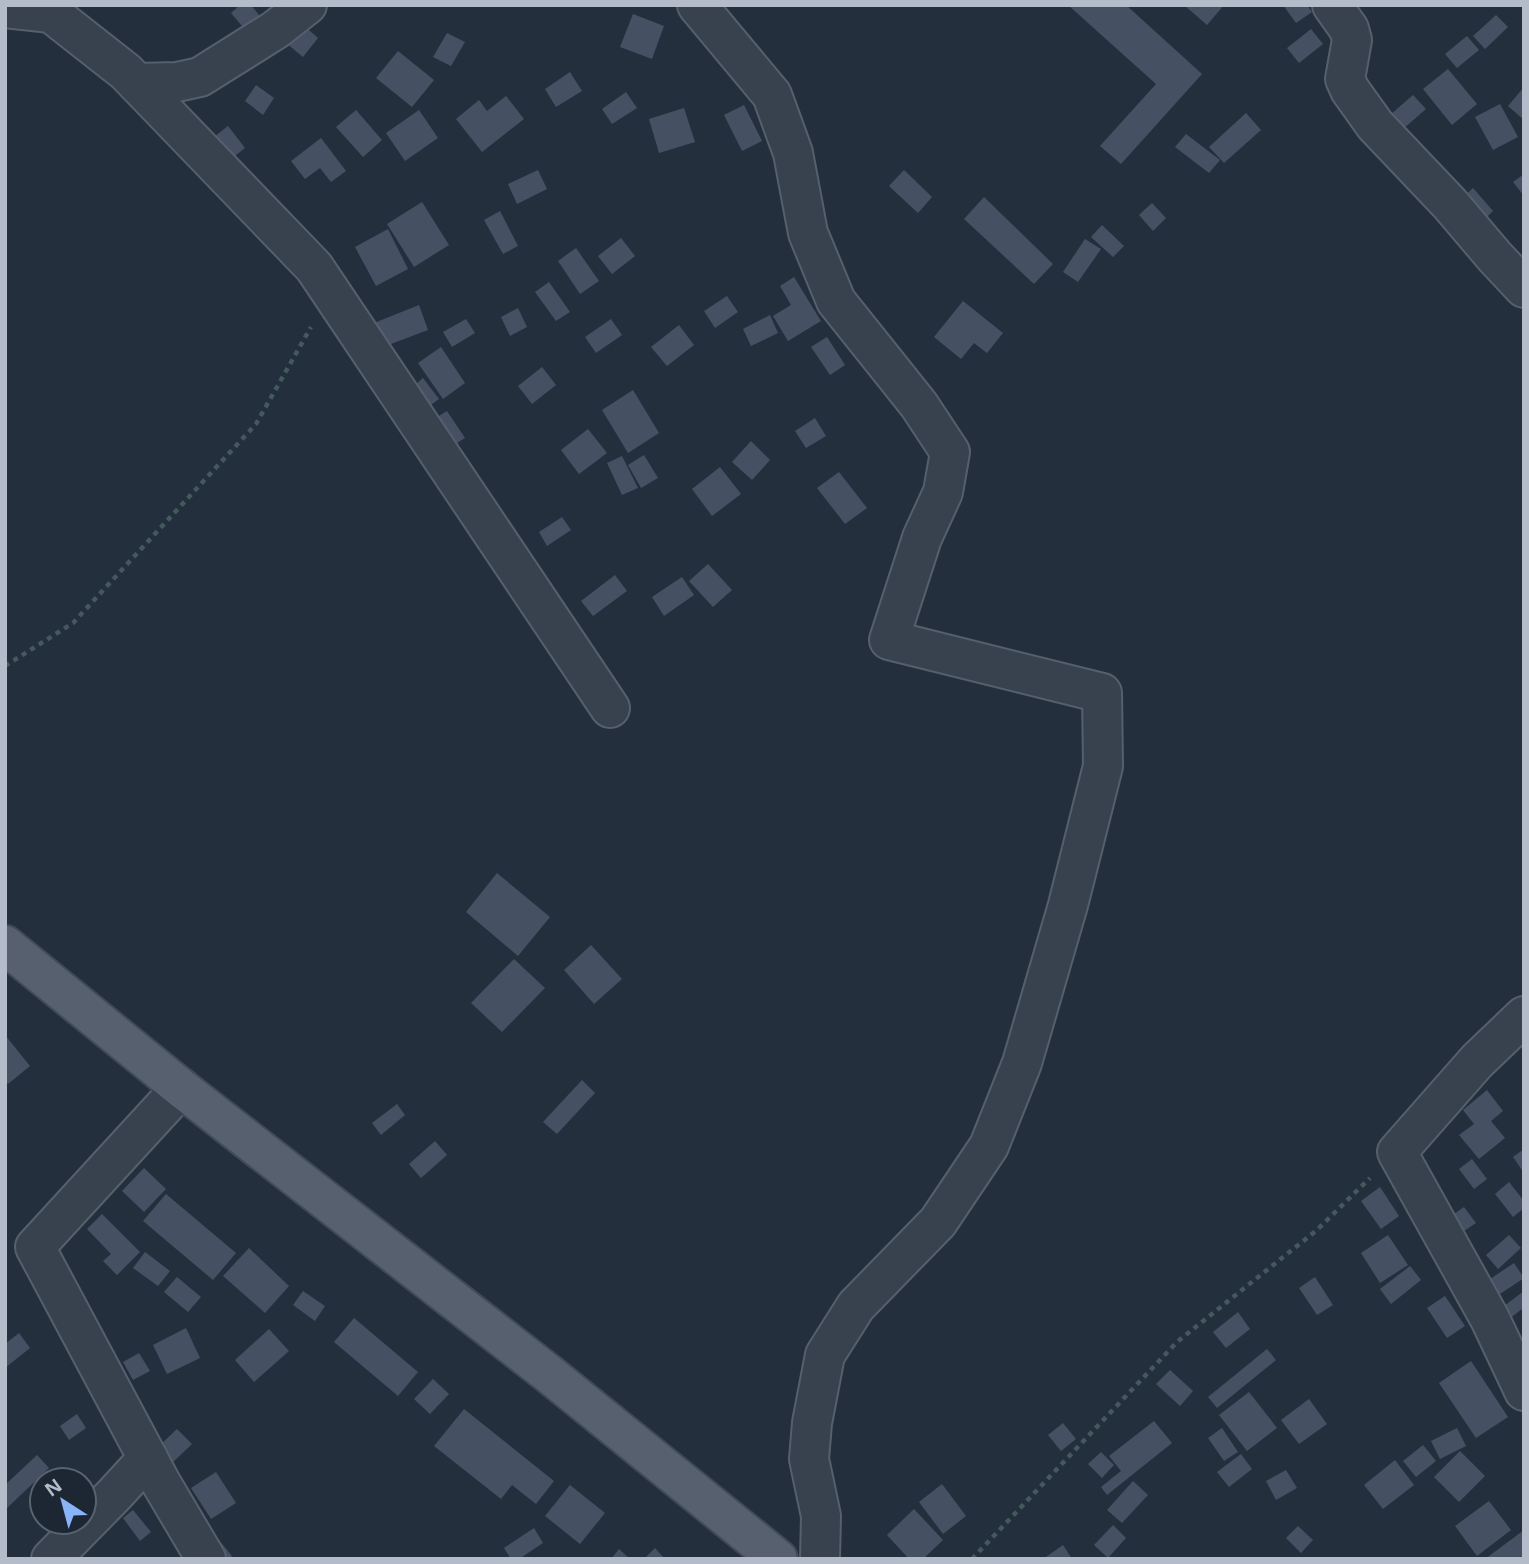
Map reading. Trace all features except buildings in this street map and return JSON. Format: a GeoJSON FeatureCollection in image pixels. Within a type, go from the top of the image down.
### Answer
{"type":"FeatureCollection","features":[{"type":"Feature","properties":{"kind":"main road"},"geometry":{"type":"LineString","coordinates":[[5,945],[181,1088],[549,1374],[778,1559]]}},
{"type":"Feature","properties":{"kind":"street"},"geometry":{"type":"LineString","coordinates":[[137,83],[177,82],[200,77],[275,30],[307,5]]}},
{"type":"Feature","properties":{"kind":"street"},"geometry":{"type":"LineString","coordinates":[[1332,5],[1349,29],[1352,40],[1345,79],[1350,90],[1375,125],[1524,288]]}},
{"type":"Feature","properties":{"kind":"street"},"geometry":{"type":"LineString","coordinates":[[5,8],[51,13],[126,72],[314,267],[610,708]]}},
{"type":"Feature","properties":{"kind":"street"},"geometry":{"type":"LineString","coordinates":[[705,8],[772,95],[793,153],[808,233],[836,301],[919,404],[950,452],[943,492],[922,538],[889,640],[1102,693],[1103,766],[1068,905],[1022,1063],[989,1146],[938,1222],[856,1306],[825,1355],[812,1423],[809,1459],[821,1516],[820,1559]]}},
{"type":"Feature","properties":{"kind":"street"},"geometry":{"type":"LineString","coordinates":[[1524,1016],[1477,1061],[1397,1152],[1490,1319],[1524,1391]]}},
{"type":"Feature","properties":{"kind":"street"},"geometry":{"type":"LineString","coordinates":[[181,1088],[35,1247],[148,1458],[206,1559]]}},
{"type":"Feature","properties":{"kind":"street"},"geometry":{"type":"LineString","coordinates":[[51,1559],[148,1458]]}},
{"type":"Feature","properties":{"kind":"path"},"geometry":{"type":"LineString","coordinates":[[5,666],[73,624],[256,424],[331,293]]}},
{"type":"Feature","properties":{"kind":"path"},"geometry":{"type":"LineString","coordinates":[[972,1559],[1177,1342],[1317,1230],[1397,1152]]}}]}
